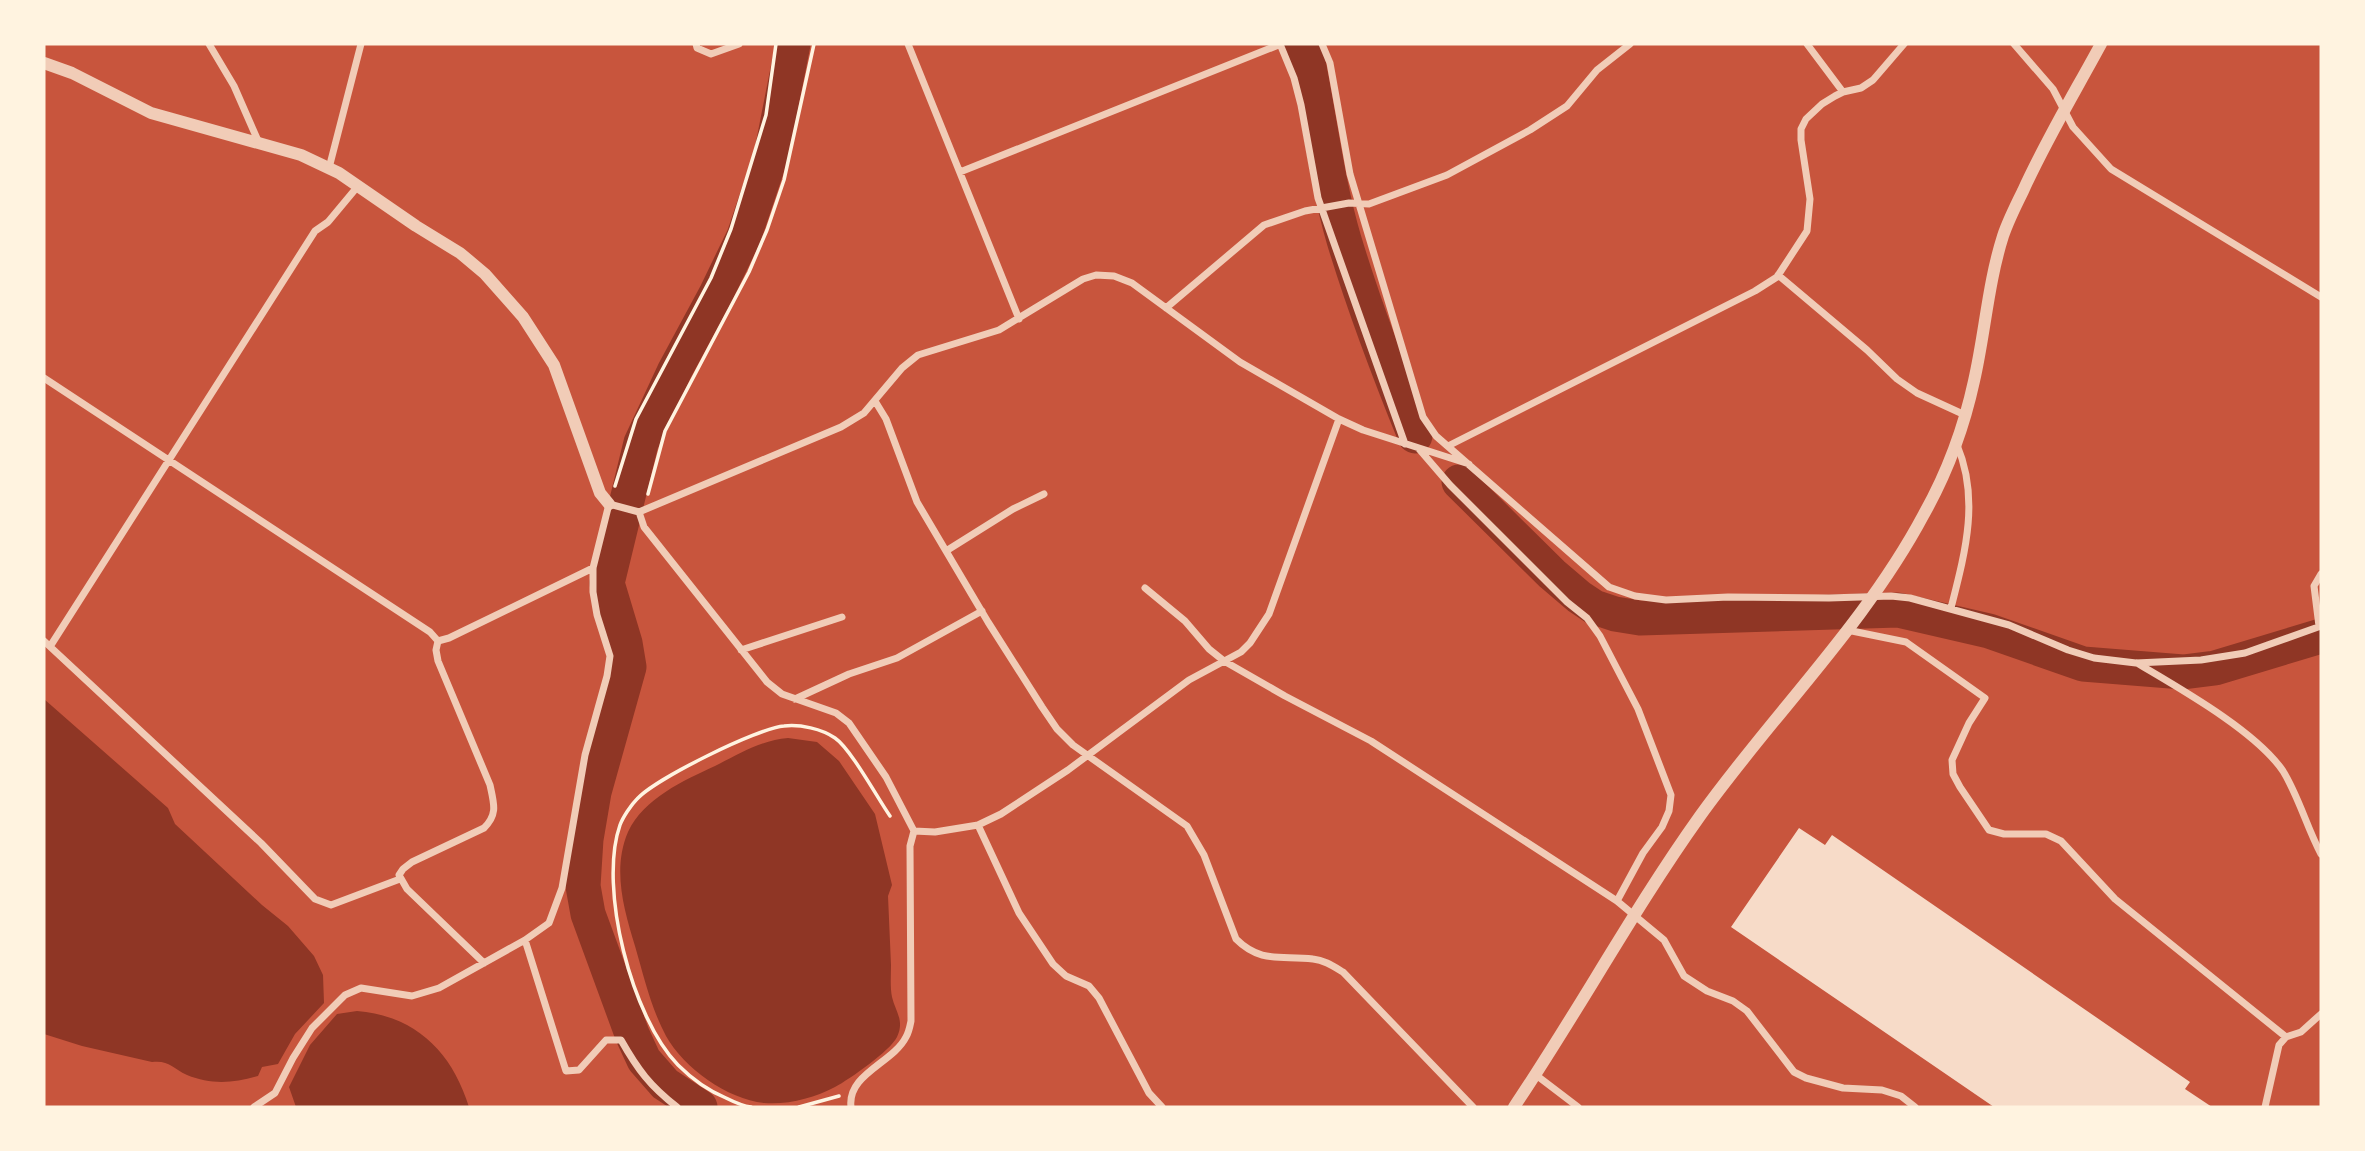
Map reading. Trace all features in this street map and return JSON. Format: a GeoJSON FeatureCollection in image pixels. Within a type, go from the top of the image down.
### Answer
{"type":"FeatureCollection","features":[{"type":"Feature","properties":{"kind":"street"},"geometry":{"type":"LineString","coordinates":[[209,44],[234,86],[258,143]]}},
{"type":"Feature","properties":{"kind":"street"},"geometry":{"type":"LineString","coordinates":[[329,168],[361,44]]}},
{"type":"Feature","properties":{"kind":"street"},"geometry":{"type":"LineString","coordinates":[[696,44],[697,48],[711,54],[739,44]]}},
{"type":"Feature","properties":{"kind":"street"},"geometry":{"type":"LineString","coordinates":[[908,44],[1019,319]]}},
{"type":"Feature","properties":{"kind":"street"},"geometry":{"type":"LineString","coordinates":[[960,172],[1281,44],[1301,105],[1322,209],[1405,444]]}},
{"type":"Feature","properties":{"kind":"street"},"geometry":{"type":"LineString","coordinates":[[1322,44],[1330,63],[1350,174],[1423,417],[1436,436],[1609,587],[1666,600],[1728,597],[1910,598],[2009,625],[2094,658],[2136,663],[2201,660],[2245,653],[2320,626],[2314,586],[2321,574]]}},
{"type":"Feature","properties":{"kind":"street"},"geometry":{"type":"LineString","coordinates":[[1166,308],[1264,225],[1305,211],[1349,203],[1368,204],[1447,175],[1554,117],[1605,63],[1630,44]]}},
{"type":"Feature","properties":{"kind":"street"},"geometry":{"type":"LineString","coordinates":[[1807,44],[1843,92]]}},
{"type":"Feature","properties":{"kind":"street"},"geometry":{"type":"LineString","coordinates":[[1448,446],[1755,291],[1778,275],[1801,243],[1810,218],[1801,140],[1801,129],[1806,119],[1822,104],[1843,92],[1861,89],[1873,80],[1904,44]]}},
{"type":"Feature","properties":{"kind":"street"},"geometry":{"type":"LineString","coordinates":[[2014,44],[2053,89],[2073,127],[2111,169],[2321,297]]}},
{"type":"Feature","properties":{"kind":"street"},"geometry":{"type":"LineString","coordinates":[[1514,1107],[1634,914],[1700,817],[1871,598],[1925,513],[1956,442],[1975,382],[2003,235],[2033,169],[2101,44]]}},
{"type":"Feature","properties":{"kind":"street"},"geometry":{"type":"LineString","coordinates":[[44,63],[72,73],[151,113],[301,155],[359,186],[460,253],[499,288],[523,317],[554,365],[600,493],[612,506],[639,512],[841,427],[864,413],[902,368],[918,355],[983,337],[1019,319],[1069,286],[1096,275],[1114,276],[1132,283],[1240,362],[1339,419],[1363,430],[1469,464]]}},
{"type":"Feature","properties":{"kind":"street"},"geometry":{"type":"LineString","coordinates":[[359,186],[328,222],[315,231],[170,461],[47,643],[261,843],[316,899],[331,905],[400,879]]}},
{"type":"Feature","properties":{"kind":"street"},"geometry":{"type":"LineString","coordinates":[[1778,275],[1897,379],[1917,393],[1965,415]]}},
{"type":"Feature","properties":{"kind":"street"},"geometry":{"type":"LineString","coordinates":[[44,378],[430,632],[438,641]]}},
{"type":"Feature","properties":{"kind":"street"},"geometry":{"type":"LineString","coordinates":[[874,401],[886,419],[917,502],[1057,729],[1088,756],[1187,826],[1204,855],[1237,939],[1246,949],[1273,957],[1315,959],[1329,963],[1343,972],[1473,1107]]}},
{"type":"Feature","properties":{"kind":"street"},"geometry":{"type":"LineString","coordinates":[[914,831],[959,830],[1002,814],[1088,756],[1189,680],[1241,652],[1269,614],[1339,419]]}},
{"type":"Feature","properties":{"kind":"street"},"geometry":{"type":"LineString","coordinates":[[1951,608],[1969,524],[1968,479],[1956,442]]}},
{"type":"Feature","properties":{"kind":"street"},"geometry":{"type":"LineString","coordinates":[[1418,447],[1450,485],[1567,602],[1587,618],[1600,636],[1639,709],[1671,795],[1669,811],[1662,827],[1643,853],[1617,901]]}},
{"type":"Feature","properties":{"kind":"street"},"geometry":{"type":"LineString","coordinates":[[946,551],[1013,509],[1044,494]]}},
{"type":"Feature","properties":{"kind":"street"},"geometry":{"type":"LineString","coordinates":[[254,1107],[275,1093],[312,1028],[345,995],[361,988],[412,996],[439,988],[525,940],[549,923],[560,897],[585,755],[607,676],[610,656],[597,615],[593,568],[612,506]]}},
{"type":"Feature","properties":{"kind":"street"},"geometry":{"type":"LineString","coordinates":[[639,512],[644,527],[767,682],[782,694],[836,713],[849,723],[886,777],[914,831],[910,846],[911,1021],[908,1035],[900,1046],[863,1077],[852,1095],[850,1107]]}},
{"type":"Feature","properties":{"kind":"street"},"geometry":{"type":"LineString","coordinates":[[438,641],[593,568]]}},
{"type":"Feature","properties":{"kind":"street"},"geometry":{"type":"LineString","coordinates":[[1145,588],[1185,621],[1209,649],[1224,661],[1371,741],[1617,901],[1664,940],[1684,976],[1707,991],[1734,1001],[1747,1011],[1794,1072],[1806,1078],[1843,1087],[1882,1090],[1901,1096],[1915,1107]]}},
{"type":"Feature","properties":{"kind":"street"},"geometry":{"type":"LineString","coordinates":[[795,699],[849,674],[897,657],[982,611]]}},
{"type":"Feature","properties":{"kind":"street"},"geometry":{"type":"LineString","coordinates":[[741,650],[842,618]]}},
{"type":"Feature","properties":{"kind":"street"},"geometry":{"type":"LineString","coordinates":[[1847,629],[1906,642],[1985,698],[1969,723],[1952,761],[1953,774],[1960,788],[1989,830],[2004,834],[2046,834],[2061,841],[2115,899],[2286,1037]]}},
{"type":"Feature","properties":{"kind":"street"},"geometry":{"type":"LineString","coordinates":[[438,641],[438,661],[491,785],[495,806],[492,820],[484,828],[412,862],[399,875],[407,889],[484,963]]}},
{"type":"Feature","properties":{"kind":"street"},"geometry":{"type":"LineString","coordinates":[[2136,663],[2243,732],[2271,758],[2282,770],[2321,854]]}},
{"type":"Feature","properties":{"kind":"street"},"geometry":{"type":"LineString","coordinates":[[978,825],[1019,914],[1053,964],[1066,976],[1089,986],[1099,998],[1149,1093],[1162,1107]]}},
{"type":"Feature","properties":{"kind":"street"},"geometry":{"type":"LineString","coordinates":[[525,940],[566,1071],[579,1070],[606,1040],[621,1040],[637,1068],[654,1089],[677,1107]]}},
{"type":"Feature","properties":{"kind":"street"},"geometry":{"type":"LineString","coordinates":[[2265,1107],[2279,1045],[2286,1037],[2301,1031],[2321,1014]]}},
{"type":"Feature","properties":{"kind":"street"},"geometry":{"type":"LineString","coordinates":[[1536,1075],[1578,1107]]}},
{"type":"Feature","properties":{"kind":"path"},"geometry":{"type":"LineString","coordinates":[[612,506],[636,419],[711,278],[731,229],[766,115],[776,44]]}},
{"type":"Feature","properties":{"kind":"path"},"geometry":{"type":"LineString","coordinates":[[639,512],[648,494],[665,430],[749,272],[767,230],[784,180],[814,44]]}},
{"type":"Feature","properties":{"kind":"path"},"geometry":{"type":"LineString","coordinates":[[751,1107],[710,1091],[678,1065],[650,1024],[616,925],[612,855],[621,823],[637,798],[662,780],[752,734],[783,726],[806,727],[836,738],[900,830],[914,831]]}},
{"type":"Feature","properties":{"kind":"path"},"geometry":{"type":"LineString","coordinates":[[799,1107],[841,1095],[852,1095]]}},
{"type":"Feature","properties":{"kind":"shaded area"},"geometry":{"type":"Polygon","coordinates":[[[44,699],[168,808],[175,824],[288,926],[314,956],[323,975],[324,1003],[295,1034],[278,1064],[262,1067],[258,1076],[214,1082],[187,1075],[163,1062],[152,1062],[82,1046],[44,1034],[44,699]]]}},
{"type":"Feature","properties":{"kind":"shaded area"},"geometry":{"type":"Polygon","coordinates":[[[788,738],[817,742],[839,761],[875,814],[892,885],[888,896],[891,989],[900,1026],[897,1037],[886,1050],[835,1087],[801,1100],[764,1103],[736,1095],[708,1080],[684,1059],[666,1036],[652,1003],[627,918],[620,875],[623,846],[628,832],[635,820],[654,800],[742,752],[788,738]]]}},
{"type":"Feature","properties":{"kind":"shaded area"},"geometry":{"type":"Polygon","coordinates":[[[357,1011],[397,1020],[429,1040],[453,1070],[469,1107],[296,1107],[289,1087],[310,1045],[337,1014],[357,1011]]]}},
{"type":"Feature","properties":{"kind":"building"},"geometry":{"type":"Polygon","coordinates":[[[1799,828],[1825,845],[1832,835],[2190,1082],[2185,1089],[2212,1107],[1994,1107],[1731,927],[1799,828]]]}},
{"type":"Feature","properties":{"kind":"waterway"},"geometry":{"type":"LineString","coordinates":[[700,1107],[665,1084],[644,1060],[588,914],[583,886],[586,839],[594,792],[629,667],[625,643],[607,583],[641,443],[744,236],[771,156],[793,44]]}},
{"type":"Feature","properties":{"kind":"waterway"},"geometry":{"type":"LineString","coordinates":[[1300,44],[1308,62],[1328,174],[1344,240],[1377,339],[1415,436]]}},
{"type":"Feature","properties":{"kind":"waterway"},"geometry":{"type":"LineString","coordinates":[[1459,482],[1579,597],[1594,607],[1615,614],[1640,618],[1898,610],[1989,631],[2083,664],[2183,672],[2215,668],[2321,636]]}}]}
